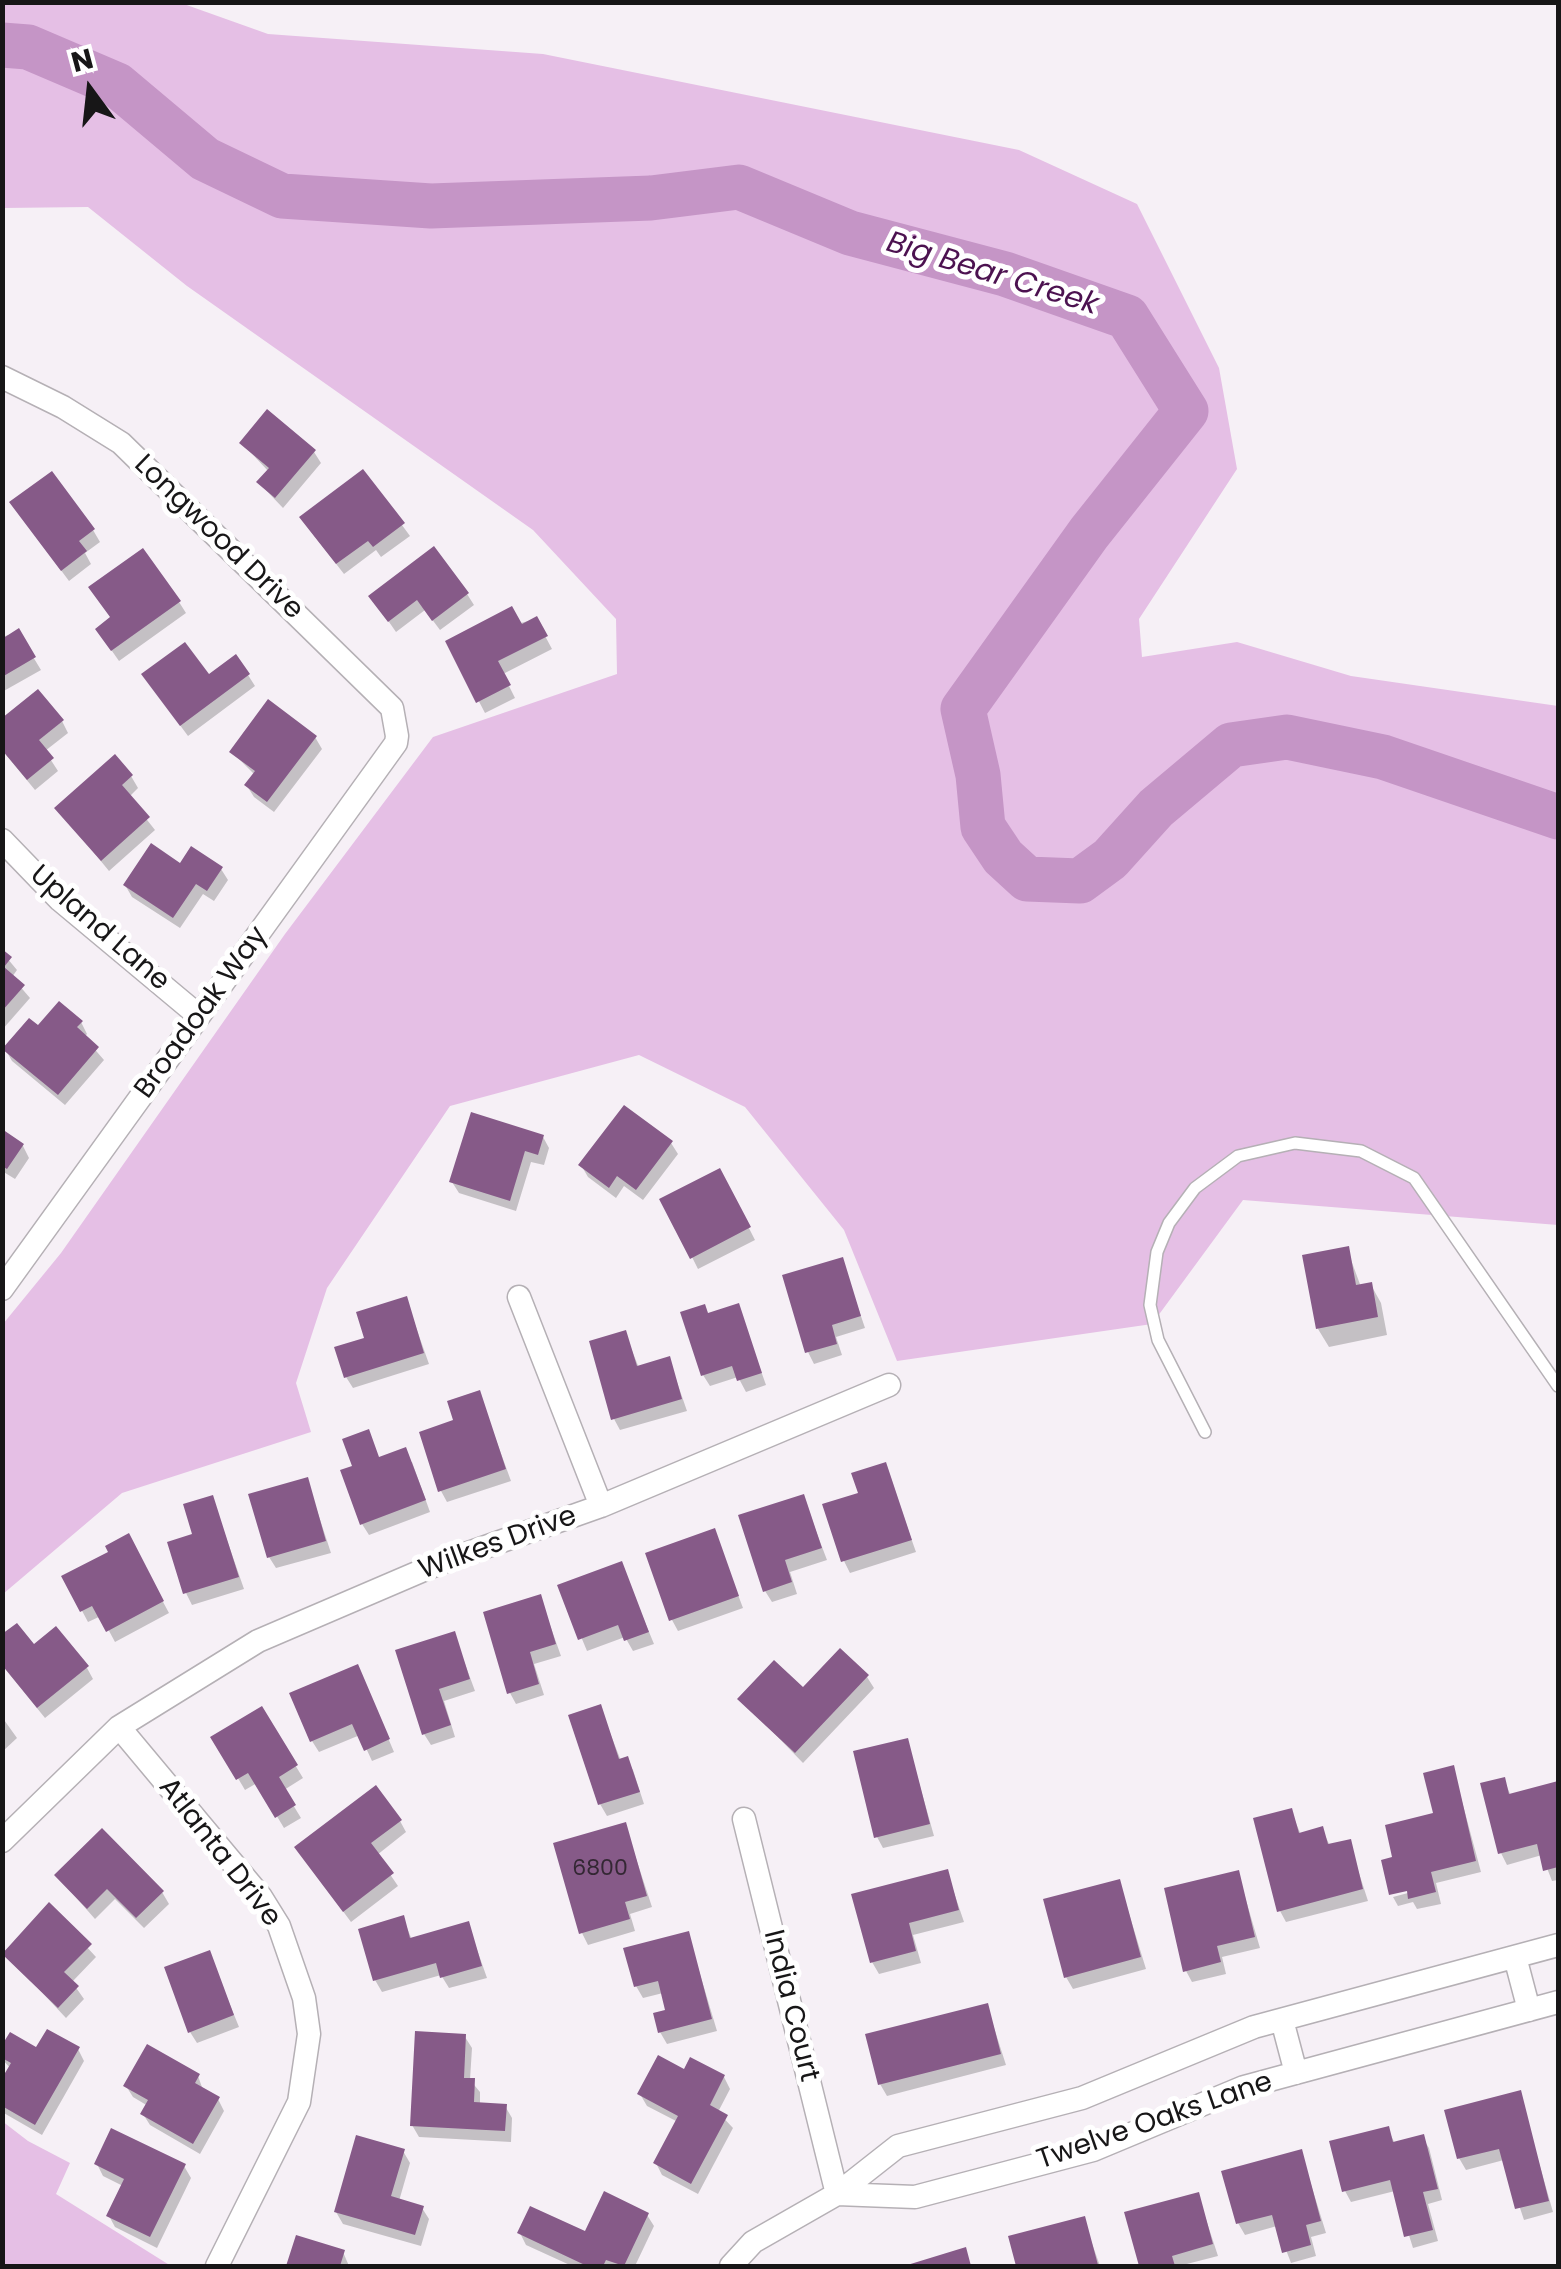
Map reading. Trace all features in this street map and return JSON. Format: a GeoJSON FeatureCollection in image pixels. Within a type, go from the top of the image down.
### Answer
{"type":"FeatureCollection","features":[{"type":"Feature","properties":{"kind":"street","name":"Longwood Drive"},"geometry":{"type":"LineString","coordinates":[[2,378],[63,407],[121,443],[392,708],[397,736]]}},
{"type":"Feature","properties":{"kind":"street","name":"Broadoak Way"},"geometry":{"type":"LineString","coordinates":[[2,1289],[396,743],[397,736]]}},
{"type":"Feature","properties":{"kind":"street","name":"Upland Lane"},"geometry":{"type":"LineString","coordinates":[[2,840],[60,900],[200,1016]]}},
{"type":"Feature","properties":{"kind":"street"},"geometry":{"type":"LineString","coordinates":[[519,1297],[601,1506]]}},
{"type":"Feature","properties":{"kind":"street","name":"Wilkes Drive"},"geometry":{"type":"LineString","coordinates":[[2,1840],[119,1727],[258,1642],[440,1563],[601,1506],[890,1385]]}},
{"type":"Feature","properties":{"kind":"street","name":"Atlanta Drive"},"geometry":{"type":"LineString","coordinates":[[119,1727],[261,1897],[279,1926],[304,1998],[309,2034],[299,2102],[217,2266]]}},
{"type":"Feature","properties":{"kind":"street","name":"India Court"},"geometry":{"type":"LineString","coordinates":[[744,1819],[837,2194]]}},
{"type":"Feature","properties":{"kind":"street","name":"Twelve Oaks Lane"},"geometry":{"type":"LineString","coordinates":[[731,2266],[754,2242],[837,2194],[898,2146],[1082,2098],[1282,2020],[1558,1945]]}},
{"type":"Feature","properties":{"kind":"street"},"geometry":{"type":"LineString","coordinates":[[1515,1957],[1529,2010]]}},
{"type":"Feature","properties":{"kind":"street","name":"Twelve Oaks Lane"},"geometry":{"type":"LineString","coordinates":[[837,2194],[915,2197],[1093,2150],[1244,2087],[1558,2002]]}},
{"type":"Feature","properties":{"kind":"street","name":"Twelve Oaks Lane"},"geometry":{"type":"LineString","coordinates":[[1282,2020],[1296,2074]]}},
{"type":"Feature","properties":{"kind":"lane"},"geometry":{"type":"LineString","coordinates":[[1205,1432],[1158,1340],[1150,1305],[1157,1252],[1169,1222],[1195,1188],[1238,1156],[1295,1144],[1361,1152],[1414,1178],[1558,1386]]}},
{"type":"Feature","properties":{"kind":"shaded area"},"geometry":{"type":"Polygon","coordinates":[[[3,3],[181,3],[268,34],[543,54],[1019,150],[1137,204],[1219,368],[1237,469],[1139,619],[1142,657],[1237,642],[1351,676],[1558,706],[1558,1225],[1243,1200],[1152,1324],[897,1361],[844,1230],[745,1107],[639,1055],[450,1106],[327,1288],[296,1383],[311,1432],[122,1493],[3,1594],[3,1324],[61,1253],[285,934],[433,737],[617,674],[616,619],[533,530],[187,286],[88,207],[3,208],[3,3]]]}},
{"type":"Feature","properties":{"kind":"shaded area"},"geometry":{"type":"Polygon","coordinates":[[[2,2121],[28,2141],[70,2163],[56,2194],[171,2266],[3,2266],[2,2121]]]}},
{"type":"Feature","properties":{"kind":"building"},"geometry":{"type":"Polygon","coordinates":[[[267,409],[316,450],[275,498],[256,482],[269,468],[239,443],[267,409]]]}},
{"type":"Feature","properties":{"kind":"building"},"geometry":{"type":"Polygon","coordinates":[[[363,469],[405,523],[373,547],[368,541],[336,564],[299,517],[363,469]]]}},
{"type":"Feature","properties":{"kind":"building"},"geometry":{"type":"Polygon","coordinates":[[[52,471],[95,529],[79,541],[87,551],[61,571],[9,502],[52,471]]]}},
{"type":"Feature","properties":{"kind":"building"},"geometry":{"type":"Polygon","coordinates":[[[434,546],[469,593],[432,621],[417,600],[388,622],[368,596],[434,546]]]}},
{"type":"Feature","properties":{"kind":"building"},"geometry":{"type":"Polygon","coordinates":[[[143,548],[181,601],[111,651],[95,629],[110,617],[88,587],[143,548]]]}},
{"type":"Feature","properties":{"kind":"building"},"geometry":{"type":"Polygon","coordinates":[[[512,606],[522,624],[537,616],[548,636],[498,661],[511,685],[476,703],[445,641],[512,606]]]}},
{"type":"Feature","properties":{"kind":"building"},"geometry":{"type":"Polygon","coordinates":[[[19,628],[36,657],[2,677],[2,633],[5,637],[19,628]]]}},
{"type":"Feature","properties":{"kind":"building"},"geometry":{"type":"Polygon","coordinates":[[[185,642],[209,674],[236,654],[250,674],[180,726],[141,674],[185,642]]]}},
{"type":"Feature","properties":{"kind":"building"},"geometry":{"type":"Polygon","coordinates":[[[38,689],[64,720],[39,740],[54,758],[27,780],[2,750],[2,718],[38,689]]]}},
{"type":"Feature","properties":{"kind":"building"},"geometry":{"type":"Polygon","coordinates":[[[268,699],[317,736],[267,802],[244,785],[255,771],[229,752],[268,699]]]}},
{"type":"Feature","properties":{"kind":"building"},"geometry":{"type":"Polygon","coordinates":[[[115,754],[133,775],[122,785],[150,817],[101,861],[54,808],[115,754]]]}},
{"type":"Feature","properties":{"kind":"building"},"geometry":{"type":"Polygon","coordinates":[[[151,843],[180,863],[191,846],[223,867],[207,891],[196,884],[173,918],[123,885],[151,843]]]}},
{"type":"Feature","properties":{"kind":"building"},"geometry":{"type":"Polygon","coordinates":[[[2,949],[12,957],[4,967],[25,985],[2,1011],[2,949]]]}},
{"type":"Feature","properties":{"kind":"building"},"geometry":{"type":"Polygon","coordinates":[[[59,1001],[83,1021],[77,1027],[99,1047],[58,1095],[2,1049],[29,1018],[38,1025],[59,1001]]]}},
{"type":"Feature","properties":{"kind":"building"},"geometry":{"type":"Polygon","coordinates":[[[624,1105],[673,1141],[636,1190],[617,1176],[609,1188],[578,1165],[624,1105]]]}},
{"type":"Feature","properties":{"kind":"building"},"geometry":{"type":"Polygon","coordinates":[[[471,1112],[544,1135],[538,1155],[525,1151],[510,1201],[449,1182],[471,1112]]]}},
{"type":"Feature","properties":{"kind":"building"},"geometry":{"type":"Polygon","coordinates":[[[2,1129],[24,1144],[7,1169],[2,1166],[2,1129]]]}},
{"type":"Feature","properties":{"kind":"building"},"geometry":{"type":"Polygon","coordinates":[[[720,1168],[751,1227],[690,1259],[659,1199],[720,1168]]]}},
{"type":"Feature","properties":{"kind":"building"},"geometry":{"type":"Polygon","coordinates":[[[1349,1246],[1356,1285],[1372,1282],[1378,1317],[1316,1329],[1302,1255],[1349,1246]]]}},
{"type":"Feature","properties":{"kind":"building"},"geometry":{"type":"Polygon","coordinates":[[[843,1257],[861,1316],[832,1325],[837,1344],[805,1353],[782,1275],[843,1257]]]}},
{"type":"Feature","properties":{"kind":"building"},"geometry":{"type":"Polygon","coordinates":[[[407,1296],[424,1353],[344,1378],[334,1347],[364,1338],[356,1312],[407,1296]]]}},
{"type":"Feature","properties":{"kind":"building"},"geometry":{"type":"Polygon","coordinates":[[[739,1303],[762,1373],[737,1381],[732,1366],[701,1376],[680,1312],[705,1304],[708,1313],[739,1303]]]}},
{"type":"Feature","properties":{"kind":"building"},"geometry":{"type":"Polygon","coordinates":[[[626,1330],[637,1366],[670,1356],[682,1399],[611,1420],[589,1341],[626,1330]]]}},
{"type":"Feature","properties":{"kind":"building"},"geometry":{"type":"Polygon","coordinates":[[[480,1390],[506,1469],[438,1492],[419,1432],[453,1420],[447,1401],[480,1390]]]}},
{"type":"Feature","properties":{"kind":"building"},"geometry":{"type":"Polygon","coordinates":[[[369,1429],[379,1457],[406,1447],[426,1500],[360,1525],[340,1470],[352,1466],[342,1439],[369,1429]]]}},
{"type":"Feature","properties":{"kind":"building"},"geometry":{"type":"Polygon","coordinates":[[[886,1462],[912,1540],[841,1562],[822,1504],[858,1493],[851,1473],[886,1462]]]}},
{"type":"Feature","properties":{"kind":"building"},"geometry":{"type":"Polygon","coordinates":[[[308,1477],[326,1541],[267,1558],[248,1494],[308,1477]]]}},
{"type":"Feature","properties":{"kind":"building"},"geometry":{"type":"Polygon","coordinates":[[[804,1494],[822,1548],[785,1560],[792,1582],[763,1592],[738,1515],[804,1494]]]}},
{"type":"Feature","properties":{"kind":"building"},"geometry":{"type":"Polygon","coordinates":[[[213,1495],[239,1577],[183,1594],[167,1542],[192,1534],[183,1504],[213,1495]]]}},
{"type":"Feature","properties":{"kind":"building"},"geometry":{"type":"Polygon","coordinates":[[[715,1528],[739,1596],[669,1621],[645,1553],[715,1528]]]}},
{"type":"Feature","properties":{"kind":"building"},"geometry":{"type":"Polygon","coordinates":[[[129,1533],[164,1601],[106,1632],[92,1606],[80,1612],[61,1576],[108,1552],[105,1546],[129,1533]]]}},
{"type":"Feature","properties":{"kind":"building"},"geometry":{"type":"Polygon","coordinates":[[[622,1561],[649,1632],[624,1641],[618,1625],[578,1640],[557,1585],[622,1561]]]}},
{"type":"Feature","properties":{"kind":"building"},"geometry":{"type":"Polygon","coordinates":[[[541,1594],[556,1644],[530,1652],[539,1684],[507,1694],[483,1612],[541,1594]]]}},
{"type":"Feature","properties":{"kind":"building"},"geometry":{"type":"Polygon","coordinates":[[[17,1623],[34,1644],[56,1626],[89,1666],[37,1708],[2,1665],[2,1634],[17,1623]]]}},
{"type":"Feature","properties":{"kind":"building"},"geometry":{"type":"Polygon","coordinates":[[[455,1631],[470,1679],[439,1689],[451,1725],[422,1735],[395,1650],[455,1631]]]}},
{"type":"Feature","properties":{"kind":"building"},"geometry":{"type":"Polygon","coordinates":[[[840,1648],[869,1675],[795,1753],[737,1699],[774,1660],[803,1687],[840,1648]]]}},
{"type":"Feature","properties":{"kind":"building"},"geometry":{"type":"Polygon","coordinates":[[[358,1664],[390,1739],[364,1751],[352,1724],[310,1742],[289,1693],[358,1664]]]}},
{"type":"Feature","properties":{"kind":"building"},"geometry":{"type":"Polygon","coordinates":[[[601,1704],[619,1759],[628,1756],[640,1792],[598,1805],[568,1715],[601,1704]]]}},
{"type":"Feature","properties":{"kind":"building"},"geometry":{"type":"Polygon","coordinates":[[[262,1706],[298,1765],[279,1777],[296,1805],[275,1818],[248,1773],[236,1780],[210,1737],[262,1706]]]}},
{"type":"Feature","properties":{"kind":"building"},"geometry":{"type":"Polygon","coordinates":[[[908,1738],[930,1824],[874,1838],[853,1751],[908,1738]]]}},
{"type":"Feature","properties":{"kind":"building"},"geometry":{"type":"Polygon","coordinates":[[[1454,1765],[1476,1861],[1431,1872],[1436,1892],[1408,1899],[1407,1891],[1389,1895],[1381,1860],[1392,1857],[1385,1825],[1433,1813],[1423,1773],[1454,1765]]]}},
{"type":"Feature","properties":{"kind":"building"},"geometry":{"type":"Polygon","coordinates":[[[1505,1777],[1509,1794],[1558,1781],[1558,1867],[1543,1871],[1537,1844],[1498,1854],[1480,1783],[1505,1777]]]}},
{"type":"Feature","properties":{"kind":"building"},"geometry":{"type":"Polygon","coordinates":[[[376,1785],[402,1820],[371,1843],[394,1873],[343,1912],[294,1847],[376,1785]]]}},
{"type":"Feature","properties":{"kind":"building"},"geometry":{"type":"Polygon","coordinates":[[[1292,1808],[1299,1833],[1323,1826],[1328,1844],[1351,1839],[1363,1889],[1277,1912],[1253,1818],[1292,1808]]]}},
{"type":"Feature","properties":{"kind":"building"},"geometry":{"type":"Polygon","coordinates":[[[626,1822],[647,1896],[625,1902],[630,1919],[579,1934],[553,1843],[626,1822]]]}},
{"type":"Feature","properties":{"kind":"building"},"geometry":{"type":"Polygon","coordinates":[[[102,1828],[164,1891],[136,1918],[107,1889],[87,1909],[54,1875],[102,1828]]]}},
{"type":"Feature","properties":{"kind":"building"},"geometry":{"type":"Polygon","coordinates":[[[948,1869],[959,1910],[909,1923],[916,1951],[870,1963],[851,1894],[948,1869]]]}},
{"type":"Feature","properties":{"kind":"building"},"geometry":{"type":"Polygon","coordinates":[[[1239,1870],[1255,1937],[1217,1946],[1221,1962],[1183,1972],[1164,1888],[1239,1870]]]}},
{"type":"Feature","properties":{"kind":"building"},"geometry":{"type":"Polygon","coordinates":[[[1120,1879],[1141,1957],[1064,1978],[1043,1899],[1120,1879]]]}},
{"type":"Feature","properties":{"kind":"building"},"geometry":{"type":"Polygon","coordinates":[[[49,1902],[92,1944],[64,1972],[79,1986],[58,2008],[2,1954],[49,1902]]]}},
{"type":"Feature","properties":{"kind":"building"},"geometry":{"type":"Polygon","coordinates":[[[404,1915],[410,1938],[469,1921],[482,1966],[440,1978],[436,1963],[373,1981],[358,1929],[404,1915]]]}},
{"type":"Feature","properties":{"kind":"building"},"geometry":{"type":"Polygon","coordinates":[[[689,1931],[712,2019],[658,2033],[653,2013],[665,2010],[658,1981],[634,1987],[623,1948],[689,1931]]]}},
{"type":"Feature","properties":{"kind":"building"},"geometry":{"type":"Polygon","coordinates":[[[210,1950],[234,2015],[188,2033],[164,1967],[210,1950]]]}},
{"type":"Feature","properties":{"kind":"building"},"geometry":{"type":"Polygon","coordinates":[[[988,2003],[1001,2054],[878,2085],[865,2034],[988,2003]]]}},
{"type":"Feature","properties":{"kind":"building"},"geometry":{"type":"Polygon","coordinates":[[[47,2029],[80,2047],[35,2125],[2,2106],[2,2078],[11,2063],[2,2058],[2,2045],[10,2032],[36,2047],[47,2029]]]}},
{"type":"Feature","properties":{"kind":"building"},"geometry":{"type":"Polygon","coordinates":[[[415,2031],[466,2034],[464,2078],[475,2078],[474,2102],[507,2104],[505,2131],[410,2126],[415,2031]]]}},
{"type":"Feature","properties":{"kind":"building"},"geometry":{"type":"Polygon","coordinates":[[[147,2044],[200,2074],[195,2083],[220,2097],[193,2144],[140,2114],[148,2100],[123,2086],[147,2044]]]}},
{"type":"Feature","properties":{"kind":"building"},"geometry":{"type":"Polygon","coordinates":[[[658,2055],[684,2069],[690,2057],[725,2075],[710,2105],[728,2115],[691,2184],[653,2163],[678,2116],[637,2094],[658,2055]]]}},
{"type":"Feature","properties":{"kind":"building"},"geometry":{"type":"Polygon","coordinates":[[[1521,2090],[1549,2201],[1515,2209],[1499,2149],[1457,2159],[1444,2110],[1521,2090]]]}},
{"type":"Feature","properties":{"kind":"building"},"geometry":{"type":"Polygon","coordinates":[[[1389,2126],[1393,2142],[1424,2134],[1438,2189],[1423,2192],[1433,2230],[1404,2237],[1390,2180],[1342,2192],[1329,2141],[1389,2126]]]}},
{"type":"Feature","properties":{"kind":"building"},"geometry":{"type":"Polygon","coordinates":[[[111,2128],[186,2164],[150,2237],[106,2216],[124,2179],[94,2164],[111,2128]]]}},
{"type":"Feature","properties":{"kind":"building"},"geometry":{"type":"Polygon","coordinates":[[[356,2135],[405,2149],[391,2196],[424,2206],[415,2235],[334,2212],[356,2135]]]}},
{"type":"Feature","properties":{"kind":"building"},"geometry":{"type":"Polygon","coordinates":[[[1302,2149],[1321,2221],[1306,2225],[1311,2245],[1282,2253],[1272,2215],[1236,2224],[1221,2171],[1302,2149]]]}},
{"type":"Feature","properties":{"kind":"building"},"geometry":{"type":"Polygon","coordinates":[[[604,2191],[649,2213],[624,2266],[606,2260],[603,2266],[587,2266],[517,2233],[530,2206],[585,2231],[604,2191]]]}},
{"type":"Feature","properties":{"kind":"building"},"geometry":{"type":"Polygon","coordinates":[[[1199,2192],[1213,2244],[1172,2256],[1175,2266],[1139,2266],[1124,2212],[1199,2192]]]}},
{"type":"Feature","properties":{"kind":"building"},"geometry":{"type":"Polygon","coordinates":[[[1085,2216],[1098,2265],[1016,2266],[1008,2236],[1085,2216]]]}},
{"type":"Feature","properties":{"kind":"building"},"geometry":{"type":"Polygon","coordinates":[[[296,2235],[345,2250],[340,2266],[286,2266],[296,2235]]]}},
{"type":"Feature","properties":{"kind":"building"},"geometry":{"type":"Polygon","coordinates":[[[966,2247],[971,2266],[904,2266],[966,2247]]]}},
{"type":"Feature","properties":{"kind":"waterway","name":"Big Bear Creek"},"geometry":{"type":"LineString","coordinates":[[2,45],[28,47],[117,85],[205,159],[282,196],[431,206],[651,198],[739,187],[850,233],[1005,274],[1127,317],[1186,411],[1089,533],[963,709],[978,775],[983,827],[1003,857],[1027,879],[1080,881],[1110,859],[1156,808],[1231,745],[1287,737],[1383,757],[1558,817]]}}]}
